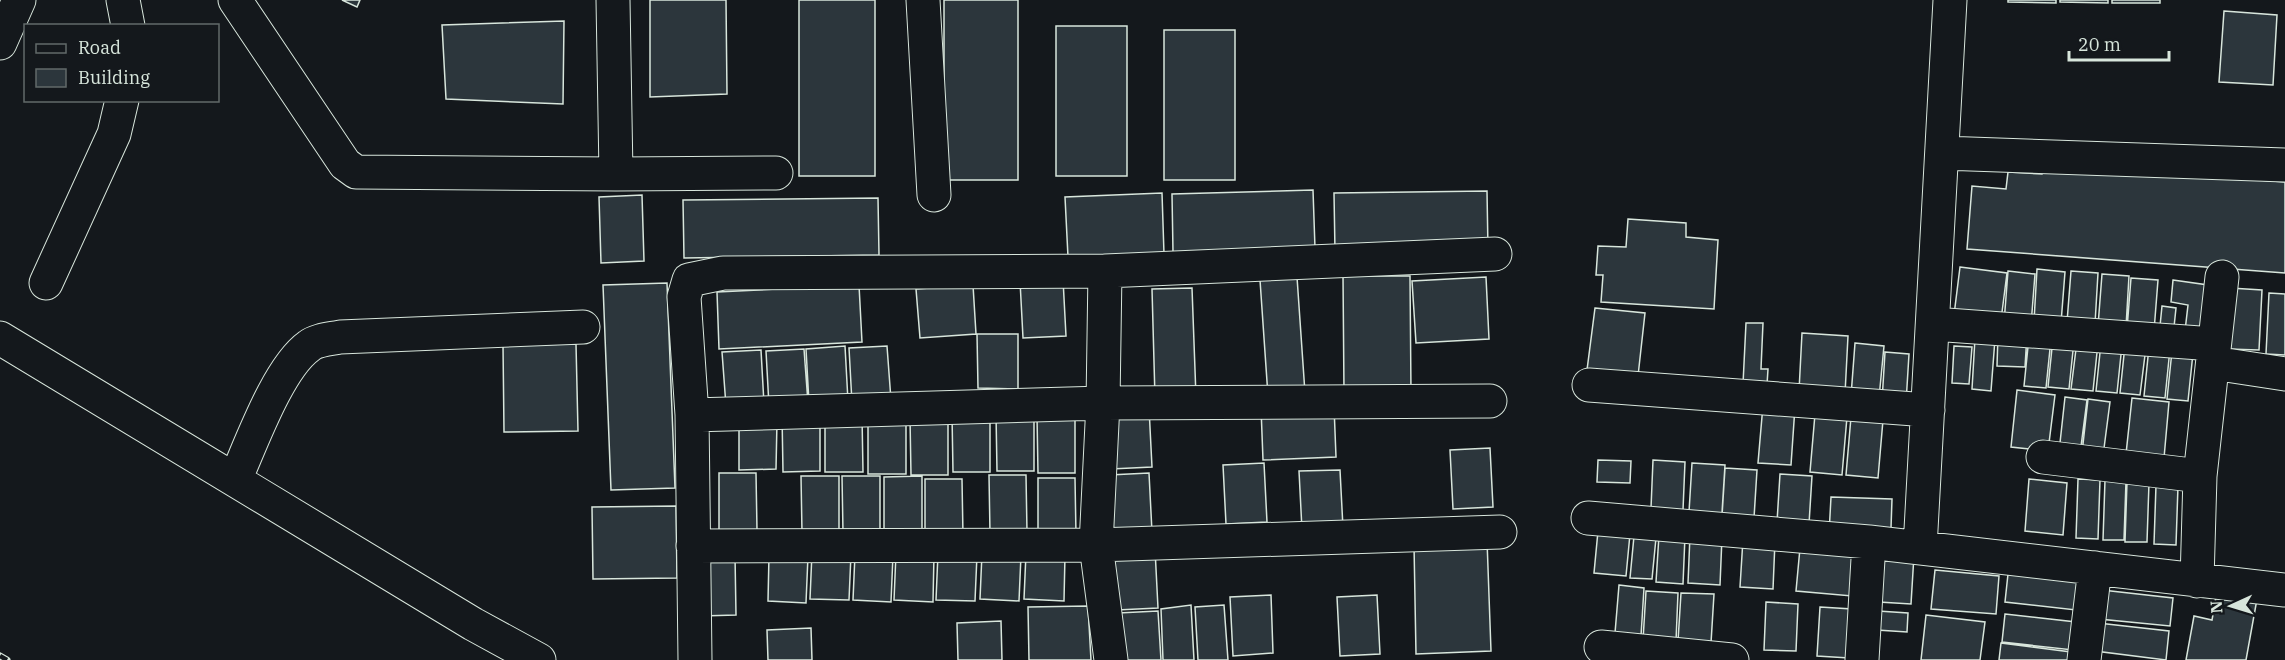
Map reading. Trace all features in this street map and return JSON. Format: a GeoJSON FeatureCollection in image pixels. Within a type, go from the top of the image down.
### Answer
{"type":"FeatureCollection","features":[{"type":"Feature","properties":{"kind":"street"},"geometry":{"type":"LineString","coordinates":[[0,43],[19,0]]}},
{"type":"Feature","properties":{"kind":"street"},"geometry":{"type":"LineString","coordinates":[[123,0],[128,24]]}},
{"type":"Feature","properties":{"kind":"street"},"geometry":{"type":"LineString","coordinates":[[235,0],[345,165],[356,172],[776,173]]}},
{"type":"Feature","properties":{"kind":"street"},"geometry":{"type":"LineString","coordinates":[[613,0],[616,174]]}},
{"type":"Feature","properties":{"kind":"street"},"geometry":{"type":"LineString","coordinates":[[923,0],[934,195]]}},
{"type":"Feature","properties":{"kind":"street"},"geometry":{"type":"LineString","coordinates":[[1920,548],[1950,0]]}},
{"type":"Feature","properties":{"kind":"street"},"geometry":{"type":"LineString","coordinates":[[46,283],[114,134],[122,102]]}},
{"type":"Feature","properties":{"kind":"street"},"geometry":{"type":"LineString","coordinates":[[1942,153],[2285,165]]}},
{"type":"Feature","properties":{"kind":"street"},"geometry":{"type":"LineString","coordinates":[[695,660],[692,415],[684,297],[689,280],[723,273],[1105,271],[1495,254]]}},
{"type":"Feature","properties":{"kind":"street"},"geometry":{"type":"LineString","coordinates":[[1105,271],[1103,403],[1096,545],[1111,660]]}},
{"type":"Feature","properties":{"kind":"street"},"geometry":{"type":"LineString","coordinates":[[2197,580],[2200,476],[2222,277]]}},
{"type":"Feature","properties":{"kind":"street"},"geometry":{"type":"LineString","coordinates":[[1933,324],[2214,353],[2285,374]]}},
{"type":"Feature","properties":{"kind":"street"},"geometry":{"type":"LineString","coordinates":[[235,480],[276,389],[291,362],[310,344],[340,337],[583,327]]}},
{"type":"Feature","properties":{"kind":"street"},"geometry":{"type":"LineString","coordinates":[[0,338],[473,624],[539,660]]}},
{"type":"Feature","properties":{"kind":"street"},"geometry":{"type":"LineString","coordinates":[[1588,385],[1928,410]]}},
{"type":"Feature","properties":{"kind":"street"},"geometry":{"type":"LineString","coordinates":[[692,415],[1103,403],[1490,400]]}},
{"type":"Feature","properties":{"kind":"street"},"geometry":{"type":"LineString","coordinates":[[2043,457],[2200,476]]}},
{"type":"Feature","properties":{"kind":"street"},"geometry":{"type":"LineString","coordinates":[[1588,518],[1869,542],[2285,590]]}},
{"type":"Feature","properties":{"kind":"street"},"geometry":{"type":"LineString","coordinates":[[693,546],[1096,545],[1500,532]]}},
{"type":"Feature","properties":{"kind":"street"},"geometry":{"type":"LineString","coordinates":[[1862,660],[1869,542]]}},
{"type":"Feature","properties":{"kind":"street"},"geometry":{"type":"LineString","coordinates":[[2084,660],[2095,568]]}},
{"type":"Feature","properties":{"kind":"street"},"geometry":{"type":"LineString","coordinates":[[1601,647],[1732,660]]}},
{"type":"Feature","properties":{"kind":"building"},"geometry":{"type":"Polygon","coordinates":[[[342,0],[360,0],[357,7],[342,0]]]}},
{"type":"Feature","properties":{"kind":"building"},"geometry":{"type":"Polygon","coordinates":[[[650,0],[726,0],[727,94],[650,97],[650,0]]]}},
{"type":"Feature","properties":{"kind":"building"},"geometry":{"type":"Polygon","coordinates":[[[799,0],[875,0],[875,176],[799,176],[799,0]]]}},
{"type":"Feature","properties":{"kind":"building"},"geometry":{"type":"Polygon","coordinates":[[[944,0],[1018,0],[1018,180],[944,180],[944,0]]]}},
{"type":"Feature","properties":{"kind":"building"},"geometry":{"type":"Polygon","coordinates":[[[2008,0],[2056,0],[2056,3],[2008,2],[2008,0]]]}},
{"type":"Feature","properties":{"kind":"building"},"geometry":{"type":"Polygon","coordinates":[[[2060,0],[2108,0],[2108,3],[2060,2],[2060,0]]]}},
{"type":"Feature","properties":{"kind":"building"},"geometry":{"type":"Polygon","coordinates":[[[2112,0],[2160,0],[2160,3],[2112,3],[2112,0]]]}},
{"type":"Feature","properties":{"kind":"building"},"geometry":{"type":"Polygon","coordinates":[[[2224,11],[2277,15],[2273,85],[2219,82],[2224,11]]]}},
{"type":"Feature","properties":{"kind":"building"},"geometry":{"type":"Polygon","coordinates":[[[564,21],[563,104],[446,99],[442,25],[564,21]]]}},
{"type":"Feature","properties":{"kind":"building"},"geometry":{"type":"Polygon","coordinates":[[[1056,26],[1127,26],[1127,176],[1056,176],[1056,26]]]}},
{"type":"Feature","properties":{"kind":"building"},"geometry":{"type":"Polygon","coordinates":[[[1164,30],[1235,30],[1235,180],[1164,180],[1164,30]]]}},
{"type":"Feature","properties":{"kind":"building"},"geometry":{"type":"Polygon","coordinates":[[[2043,163],[2285,182],[2285,273],[1967,249],[1972,186],[2006,189],[2008,172],[2042,174],[2043,163]]]}},
{"type":"Feature","properties":{"kind":"building"},"geometry":{"type":"Polygon","coordinates":[[[1313,190],[1315,248],[1173,252],[1172,194],[1313,190]]]}},
{"type":"Feature","properties":{"kind":"building"},"geometry":{"type":"Polygon","coordinates":[[[1487,191],[1488,250],[1335,252],[1334,193],[1487,191]]]}},
{"type":"Feature","properties":{"kind":"building"},"geometry":{"type":"Polygon","coordinates":[[[1162,193],[1164,254],[1068,257],[1065,197],[1162,193]]]}},
{"type":"Feature","properties":{"kind":"building"},"geometry":{"type":"Polygon","coordinates":[[[642,195],[644,261],[601,263],[599,197],[642,195]]]}},
{"type":"Feature","properties":{"kind":"building"},"geometry":{"type":"Polygon","coordinates":[[[878,198],[879,255],[684,258],[683,200],[878,198]]]}},
{"type":"Feature","properties":{"kind":"building"},"geometry":{"type":"Polygon","coordinates":[[[1628,219],[1686,223],[1686,237],[1718,240],[1714,309],[1601,302],[1603,275],[1596,275],[1598,246],[1626,247],[1628,219]]]}},
{"type":"Feature","properties":{"kind":"building"},"geometry":{"type":"Polygon","coordinates":[[[1960,267],[2007,273],[2001,320],[1954,315],[1960,267]]]}},
{"type":"Feature","properties":{"kind":"building"},"geometry":{"type":"Polygon","coordinates":[[[2037,269],[2065,272],[2061,323],[2034,321],[2037,269]]]}},
{"type":"Feature","properties":{"kind":"building"},"geometry":{"type":"Polygon","coordinates":[[[2008,271],[2035,274],[2031,325],[2004,323],[2008,271]]]}},
{"type":"Feature","properties":{"kind":"building"},"geometry":{"type":"Polygon","coordinates":[[[2071,271],[2098,273],[2095,324],[2067,322],[2071,271]]]}},
{"type":"Feature","properties":{"kind":"building"},"geometry":{"type":"Polygon","coordinates":[[[2102,274],[2129,276],[2126,327],[2098,326],[2102,274]]]}},
{"type":"Feature","properties":{"kind":"building"},"geometry":{"type":"Polygon","coordinates":[[[1343,276],[1410,276],[1411,392],[1344,392],[1343,276]]]}},
{"type":"Feature","properties":{"kind":"building"},"geometry":{"type":"Polygon","coordinates":[[[1297,277],[1305,393],[1268,396],[1260,280],[1297,277]]]}},
{"type":"Feature","properties":{"kind":"building"},"geometry":{"type":"Polygon","coordinates":[[[1486,277],[1489,339],[1416,343],[1412,281],[1486,277]]]}},
{"type":"Feature","properties":{"kind":"building"},"geometry":{"type":"Polygon","coordinates":[[[2131,278],[2158,280],[2154,331],[2127,329],[2131,278]]]}},
{"type":"Feature","properties":{"kind":"building"},"geometry":{"type":"Polygon","coordinates":[[[1063,279],[1066,336],[1023,338],[1020,281],[1063,279]]]}},
{"type":"Feature","properties":{"kind":"building"},"geometry":{"type":"Polygon","coordinates":[[[2173,280],[2208,285],[2202,333],[2185,331],[2188,305],[2171,302],[2173,280]]]}},
{"type":"Feature","properties":{"kind":"building"},"geometry":{"type":"Polygon","coordinates":[[[667,283],[675,488],[611,490],[603,285],[667,283]]]}},
{"type":"Feature","properties":{"kind":"building"},"geometry":{"type":"Polygon","coordinates":[[[859,285],[862,342],[719,349],[717,292],[859,285]]]}},
{"type":"Feature","properties":{"kind":"building"},"geometry":{"type":"Polygon","coordinates":[[[973,285],[976,334],[920,338],[916,289],[973,285]]]}},
{"type":"Feature","properties":{"kind":"building"},"geometry":{"type":"Polygon","coordinates":[[[1192,288],[1196,397],[1155,398],[1152,289],[1192,288]]]}},
{"type":"Feature","properties":{"kind":"building"},"geometry":{"type":"Polygon","coordinates":[[[2230,288],[2262,290],[2259,350],[2227,349],[2230,288]]]}},
{"type":"Feature","properties":{"kind":"building"},"geometry":{"type":"Polygon","coordinates":[[[2269,293],[2285,294],[2285,355],[2266,354],[2269,293]]]}},
{"type":"Feature","properties":{"kind":"building"},"geometry":{"type":"Polygon","coordinates":[[[2162,306],[2176,308],[2174,327],[2160,326],[2162,306]]]}},
{"type":"Feature","properties":{"kind":"building"},"geometry":{"type":"Polygon","coordinates":[[[1595,308],[1645,313],[1638,376],[1587,370],[1595,308]]]}},
{"type":"Feature","properties":{"kind":"building"},"geometry":{"type":"Polygon","coordinates":[[[1746,323],[1763,323],[1761,369],[1768,369],[1767,385],[1743,384],[1746,323]]]}},
{"type":"Feature","properties":{"kind":"building"},"geometry":{"type":"Polygon","coordinates":[[[1802,333],[1848,336],[1845,394],[1799,391],[1802,333]]]}},
{"type":"Feature","properties":{"kind":"building"},"geometry":{"type":"Polygon","coordinates":[[[977,334],[1018,334],[1018,389],[978,388],[977,334]]]}},
{"type":"Feature","properties":{"kind":"building"},"geometry":{"type":"Polygon","coordinates":[[[1998,334],[2027,335],[2025,367],[1997,366],[1998,334]]]}},
{"type":"Feature","properties":{"kind":"building"},"geometry":{"type":"Polygon","coordinates":[[[2029,337],[2051,339],[2046,388],[2024,386],[2029,337]]]}},
{"type":"Feature","properties":{"kind":"building"},"geometry":{"type":"Polygon","coordinates":[[[1975,338],[1995,339],[1991,391],[1972,389],[1975,338]]]}},
{"type":"Feature","properties":{"kind":"building"},"geometry":{"type":"Polygon","coordinates":[[[2053,338],[2074,341],[2069,389],[2048,387],[2053,338]]]}},
{"type":"Feature","properties":{"kind":"building"},"geometry":{"type":"Polygon","coordinates":[[[2077,341],[2098,343],[2093,391],[2071,389],[2077,341]]]}},
{"type":"Feature","properties":{"kind":"building"},"geometry":{"type":"Polygon","coordinates":[[[1855,343],[1884,346],[1879,398],[1851,396],[1855,343]]]}},
{"type":"Feature","properties":{"kind":"building"},"geometry":{"type":"Polygon","coordinates":[[[2101,343],[2122,345],[2117,393],[2096,391],[2101,343]]]}},
{"type":"Feature","properties":{"kind":"building"},"geometry":{"type":"Polygon","coordinates":[[[576,344],[578,431],[504,432],[503,345],[576,344]]]}},
{"type":"Feature","properties":{"kind":"building"},"geometry":{"type":"Polygon","coordinates":[[[2125,345],[2146,347],[2140,395],[2120,393],[2125,345]]]}},
{"type":"Feature","properties":{"kind":"building"},"geometry":{"type":"Polygon","coordinates":[[[845,346],[848,401],[809,403],[806,349],[845,346]]]}},
{"type":"Feature","properties":{"kind":"building"},"geometry":{"type":"Polygon","coordinates":[[[887,346],[891,400],[852,403],[849,348],[887,346]]]}},
{"type":"Feature","properties":{"kind":"building"},"geometry":{"type":"Polygon","coordinates":[[[1954,346],[1972,347],[1969,384],[1952,383],[1954,346]]]}},
{"type":"Feature","properties":{"kind":"building"},"geometry":{"type":"Polygon","coordinates":[[[2149,347],[2170,349],[2165,398],[2144,396],[2149,347]]]}},
{"type":"Feature","properties":{"kind":"building"},"geometry":{"type":"Polygon","coordinates":[[[804,349],[808,403],[769,406],[766,351],[804,349]]]}},
{"type":"Feature","properties":{"kind":"building"},"geometry":{"type":"Polygon","coordinates":[[[761,350],[764,404],[726,406],[722,352],[761,350]]]}},
{"type":"Feature","properties":{"kind":"building"},"geometry":{"type":"Polygon","coordinates":[[[2172,351],[2193,353],[2188,401],[2167,399],[2172,351]]]}},
{"type":"Feature","properties":{"kind":"building"},"geometry":{"type":"Polygon","coordinates":[[[1885,352],[1909,354],[1906,403],[1882,401],[1885,352]]]}},
{"type":"Feature","properties":{"kind":"building"},"geometry":{"type":"Polygon","coordinates":[[[2017,390],[2055,395],[2048,451],[2011,447],[2017,390]]]}},
{"type":"Feature","properties":{"kind":"building"},"geometry":{"type":"Polygon","coordinates":[[[2065,397],[2087,400],[2080,454],[2059,452],[2065,397]]]}},
{"type":"Feature","properties":{"kind":"building"},"geometry":{"type":"Polygon","coordinates":[[[2132,398],[2169,402],[2164,458],[2126,454],[2132,398]]]}},
{"type":"Feature","properties":{"kind":"building"},"geometry":{"type":"Polygon","coordinates":[[[2088,399],[2110,402],[2103,456],[2082,453],[2088,399]]]}},
{"type":"Feature","properties":{"kind":"building"},"geometry":{"type":"Polygon","coordinates":[[[1763,405],[1795,407],[1791,465],[1758,463],[1763,405]]]}},
{"type":"Feature","properties":{"kind":"building"},"geometry":{"type":"Polygon","coordinates":[[[1334,406],[1336,457],[1263,460],[1261,408],[1334,406]]]}},
{"type":"Feature","properties":{"kind":"building"},"geometry":{"type":"Polygon","coordinates":[[[1149,408],[1152,467],[1111,469],[1108,410],[1149,408]]]}},
{"type":"Feature","properties":{"kind":"building"},"geometry":{"type":"Polygon","coordinates":[[[1034,413],[1034,471],[997,471],[996,414],[1034,413]]]}},
{"type":"Feature","properties":{"kind":"building"},"geometry":{"type":"Polygon","coordinates":[[[990,414],[990,472],[953,472],[952,415],[990,414]]]}},
{"type":"Feature","properties":{"kind":"building"},"geometry":{"type":"Polygon","coordinates":[[[1815,414],[1847,417],[1842,475],[1810,472],[1815,414]]]}},
{"type":"Feature","properties":{"kind":"building"},"geometry":{"type":"Polygon","coordinates":[[[782,415],[820,415],[820,471],[783,472],[782,415]]]}},
{"type":"Feature","properties":{"kind":"building"},"geometry":{"type":"Polygon","coordinates":[[[825,415],[862,415],[863,472],[825,472],[825,415]]]}},
{"type":"Feature","properties":{"kind":"building"},"geometry":{"type":"Polygon","coordinates":[[[906,416],[906,474],[868,474],[868,417],[906,416]]]}},
{"type":"Feature","properties":{"kind":"building"},"geometry":{"type":"Polygon","coordinates":[[[1037,416],[1075,416],[1075,473],[1038,473],[1037,416]]]}},
{"type":"Feature","properties":{"kind":"building"},"geometry":{"type":"Polygon","coordinates":[[[948,417],[948,475],[911,475],[910,418],[948,417]]]}},
{"type":"Feature","properties":{"kind":"building"},"geometry":{"type":"Polygon","coordinates":[[[1851,417],[1883,420],[1878,478],[1846,475],[1851,417]]]}},
{"type":"Feature","properties":{"kind":"building"},"geometry":{"type":"Polygon","coordinates":[[[739,421],[777,421],[776,469],[739,470],[739,421]]]}},
{"type":"Feature","properties":{"kind":"building"},"geometry":{"type":"Polygon","coordinates":[[[1490,448],[1493,507],[1453,509],[1450,450],[1490,448]]]}},
{"type":"Feature","properties":{"kind":"building"},"geometry":{"type":"Polygon","coordinates":[[[1598,460],[1631,461],[1630,483],[1597,482],[1598,460]]]}},
{"type":"Feature","properties":{"kind":"building"},"geometry":{"type":"Polygon","coordinates":[[[1653,460],[1685,462],[1683,510],[1651,508],[1653,460]]]}},
{"type":"Feature","properties":{"kind":"building"},"geometry":{"type":"Polygon","coordinates":[[[1264,463],[1267,522],[1226,524],[1223,465],[1264,463]]]}},
{"type":"Feature","properties":{"kind":"building"},"geometry":{"type":"Polygon","coordinates":[[[1692,463],[1725,465],[1722,513],[1689,512],[1692,463]]]}},
{"type":"Feature","properties":{"kind":"building"},"geometry":{"type":"Polygon","coordinates":[[[1725,468],[1757,470],[1754,518],[1722,516],[1725,468]]]}},
{"type":"Feature","properties":{"kind":"building"},"geometry":{"type":"Polygon","coordinates":[[[1340,470],[1343,528],[1302,530],[1299,471],[1340,470]]]}},
{"type":"Feature","properties":{"kind":"building"},"geometry":{"type":"Polygon","coordinates":[[[719,473],[756,473],[757,530],[719,531],[719,473]]]}},
{"type":"Feature","properties":{"kind":"building"},"geometry":{"type":"Polygon","coordinates":[[[1149,473],[1152,532],[1112,534],[1109,475],[1149,473]]]}},
{"type":"Feature","properties":{"kind":"building"},"geometry":{"type":"Polygon","coordinates":[[[1780,474],[1812,476],[1809,524],[1777,522],[1780,474]]]}},
{"type":"Feature","properties":{"kind":"building"},"geometry":{"type":"Polygon","coordinates":[[[989,475],[1026,475],[1027,532],[990,533],[989,475]]]}},
{"type":"Feature","properties":{"kind":"building"},"geometry":{"type":"Polygon","coordinates":[[[801,476],[839,476],[839,533],[802,533],[801,476]]]}},
{"type":"Feature","properties":{"kind":"building"},"geometry":{"type":"Polygon","coordinates":[[[842,476],[880,476],[880,533],[843,533],[842,476]]]}},
{"type":"Feature","properties":{"kind":"building"},"geometry":{"type":"Polygon","coordinates":[[[922,476],[922,534],[884,534],[884,477],[922,476]]]}},
{"type":"Feature","properties":{"kind":"building"},"geometry":{"type":"Polygon","coordinates":[[[1038,478],[1075,478],[1076,535],[1038,535],[1038,478]]]}},
{"type":"Feature","properties":{"kind":"building"},"geometry":{"type":"Polygon","coordinates":[[[925,479],[962,479],[963,536],[925,537],[925,479]]]}},
{"type":"Feature","properties":{"kind":"building"},"geometry":{"type":"Polygon","coordinates":[[[2029,479],[2067,483],[2063,535],[2025,531],[2029,479]]]}},
{"type":"Feature","properties":{"kind":"building"},"geometry":{"type":"Polygon","coordinates":[[[2078,479],[2100,480],[2098,539],[2076,538],[2078,479]]]}},
{"type":"Feature","properties":{"kind":"building"},"geometry":{"type":"Polygon","coordinates":[[[2105,480],[2126,481],[2124,540],[2103,540],[2105,480]]]}},
{"type":"Feature","properties":{"kind":"building"},"geometry":{"type":"Polygon","coordinates":[[[2127,482],[2149,483],[2147,542],[2125,542],[2127,482]]]}},
{"type":"Feature","properties":{"kind":"building"},"geometry":{"type":"Polygon","coordinates":[[[2156,485],[2178,486],[2176,545],[2154,544],[2156,485]]]}},
{"type":"Feature","properties":{"kind":"building"},"geometry":{"type":"Polygon","coordinates":[[[1831,497],[1892,499],[1891,528],[1884,537],[1829,534],[1831,497]]]}},
{"type":"Feature","properties":{"kind":"building"},"geometry":{"type":"Polygon","coordinates":[[[676,506],[677,578],[593,579],[592,507],[676,506]]]}},
{"type":"Feature","properties":{"kind":"building"},"geometry":{"type":"Polygon","coordinates":[[[1598,531],[1630,534],[1626,576],[1594,573],[1598,531]]]}},
{"type":"Feature","properties":{"kind":"building"},"geometry":{"type":"Polygon","coordinates":[[[1659,535],[1685,536],[1683,584],[1656,582],[1659,535]]]}},
{"type":"Feature","properties":{"kind":"building"},"geometry":{"type":"Polygon","coordinates":[[[1690,535],[1722,537],[1720,585],[1688,583],[1690,535]]]}},
{"type":"Feature","properties":{"kind":"building"},"geometry":{"type":"Polygon","coordinates":[[[1634,536],[1656,538],[1652,579],[1630,578],[1634,536]]]}},
{"type":"Feature","properties":{"kind":"building"},"geometry":{"type":"Polygon","coordinates":[[[1743,539],[1775,541],[1773,589],[1740,587],[1743,539]]]}},
{"type":"Feature","properties":{"kind":"building"},"geometry":{"type":"Polygon","coordinates":[[[1487,540],[1491,651],[1416,654],[1414,545],[1487,540]]]}},
{"type":"Feature","properties":{"kind":"building"},"geometry":{"type":"Polygon","coordinates":[[[1800,548],[1856,553],[1852,596],[1796,591],[1800,548]]]}},
{"type":"Feature","properties":{"kind":"building"},"geometry":{"type":"Polygon","coordinates":[[[1155,549],[1158,608],[1117,610],[1114,551],[1155,549]]]}},
{"type":"Feature","properties":{"kind":"building"},"geometry":{"type":"Polygon","coordinates":[[[812,552],[851,554],[849,600],[810,599],[812,552]]]}},
{"type":"Feature","properties":{"kind":"building"},"geometry":{"type":"Polygon","coordinates":[[[896,553],[934,555],[933,602],[894,600],[896,553]]]}},
{"type":"Feature","properties":{"kind":"building"},"geometry":{"type":"Polygon","coordinates":[[[938,553],[977,555],[975,601],[936,600],[938,553]]]}},
{"type":"Feature","properties":{"kind":"building"},"geometry":{"type":"Polygon","coordinates":[[[982,553],[1021,555],[1019,601],[980,599],[982,553]]]}},
{"type":"Feature","properties":{"kind":"building"},"geometry":{"type":"Polygon","coordinates":[[[1026,553],[1065,555],[1064,601],[1024,599],[1026,553]]]}},
{"type":"Feature","properties":{"kind":"building"},"geometry":{"type":"Polygon","coordinates":[[[1882,553],[1914,555],[1911,604],[1879,602],[1882,553]]]}},
{"type":"Feature","properties":{"kind":"building"},"geometry":{"type":"Polygon","coordinates":[[[855,554],[893,555],[891,602],[853,600],[855,554]]]}},
{"type":"Feature","properties":{"kind":"building"},"geometry":{"type":"Polygon","coordinates":[[[735,555],[736,615],[701,616],[699,556],[735,555]]]}},
{"type":"Feature","properties":{"kind":"building"},"geometry":{"type":"Polygon","coordinates":[[[769,555],[808,556],[806,603],[768,601],[769,555]]]}},
{"type":"Feature","properties":{"kind":"building"},"geometry":{"type":"Polygon","coordinates":[[[1935,570],[1999,576],[1996,614],[1931,609],[1935,570]]]}},
{"type":"Feature","properties":{"kind":"building"},"geometry":{"type":"Polygon","coordinates":[[[2008,574],[2079,581],[2076,610],[2005,602],[2008,574]]]}},
{"type":"Feature","properties":{"kind":"building"},"geometry":{"type":"Polygon","coordinates":[[[1619,585],[1644,588],[1641,636],[1615,633],[1619,585]]]}},
{"type":"Feature","properties":{"kind":"building"},"geometry":{"type":"Polygon","coordinates":[[[2102,590],[2173,598],[2170,626],[2099,619],[2102,590]]]}},
{"type":"Feature","properties":{"kind":"building"},"geometry":{"type":"Polygon","coordinates":[[[1646,591],[1678,593],[1676,641],[1643,640],[1646,591]]]}},
{"type":"Feature","properties":{"kind":"building"},"geometry":{"type":"Polygon","coordinates":[[[2217,592],[2257,599],[2246,660],[2186,660],[2194,616],[2212,620],[2217,592]]]}},
{"type":"Feature","properties":{"kind":"building"},"geometry":{"type":"Polygon","coordinates":[[[1681,593],[1714,594],[1711,643],[1678,641],[1681,593]]]}},
{"type":"Feature","properties":{"kind":"building"},"geometry":{"type":"Polygon","coordinates":[[[1271,595],[1273,653],[1233,656],[1230,597],[1271,595]]]}},
{"type":"Feature","properties":{"kind":"building"},"geometry":{"type":"Polygon","coordinates":[[[1377,595],[1380,654],[1340,656],[1337,597],[1377,595]]]}},
{"type":"Feature","properties":{"kind":"building"},"geometry":{"type":"Polygon","coordinates":[[[1766,602],[1798,604],[1796,651],[1764,650],[1766,602]]]}},
{"type":"Feature","properties":{"kind":"building"},"geometry":{"type":"Polygon","coordinates":[[[1191,605],[1194,660],[1163,660],[1161,609],[1191,605]]]}},
{"type":"Feature","properties":{"kind":"building"},"geometry":{"type":"Polygon","coordinates":[[[1224,605],[1228,660],[1198,660],[1195,607],[1224,605]]]}},
{"type":"Feature","properties":{"kind":"building"},"geometry":{"type":"Polygon","coordinates":[[[1088,606],[1091,660],[1029,660],[1028,607],[1088,606]]]}},
{"type":"Feature","properties":{"kind":"building"},"geometry":{"type":"Polygon","coordinates":[[[1820,607],[1852,609],[1849,658],[1817,656],[1820,607]]]}},
{"type":"Feature","properties":{"kind":"building"},"geometry":{"type":"Polygon","coordinates":[[[1158,611],[1161,660],[1120,660],[1118,613],[1158,611]]]}},
{"type":"Feature","properties":{"kind":"building"},"geometry":{"type":"Polygon","coordinates":[[[1878,611],[1908,613],[1907,632],[1877,630],[1878,611]]]}},
{"type":"Feature","properties":{"kind":"building"},"geometry":{"type":"Polygon","coordinates":[[[2005,614],[2076,622],[2073,650],[2002,642],[2005,614]]]}},
{"type":"Feature","properties":{"kind":"building"},"geometry":{"type":"Polygon","coordinates":[[[1926,615],[1985,622],[1980,660],[1921,660],[1926,615]]]}},
{"type":"Feature","properties":{"kind":"building"},"geometry":{"type":"Polygon","coordinates":[[[1001,621],[1002,660],[958,660],[957,623],[1001,621]]]}},
{"type":"Feature","properties":{"kind":"building"},"geometry":{"type":"Polygon","coordinates":[[[2098,623],[2169,631],[2166,660],[2095,651],[2098,623]]]}},
{"type":"Feature","properties":{"kind":"building"},"geometry":{"type":"Polygon","coordinates":[[[811,628],[812,660],[768,660],[767,630],[811,628]]]}},
{"type":"Feature","properties":{"kind":"building"},"geometry":{"type":"Polygon","coordinates":[[[2001,643],[2071,652],[2070,660],[1999,660],[2001,643]]]}},
{"type":"Feature","properties":{"kind":"railway"},"geometry":{"type":"LineString","coordinates":[[0,656],[7,660]]}}]}
